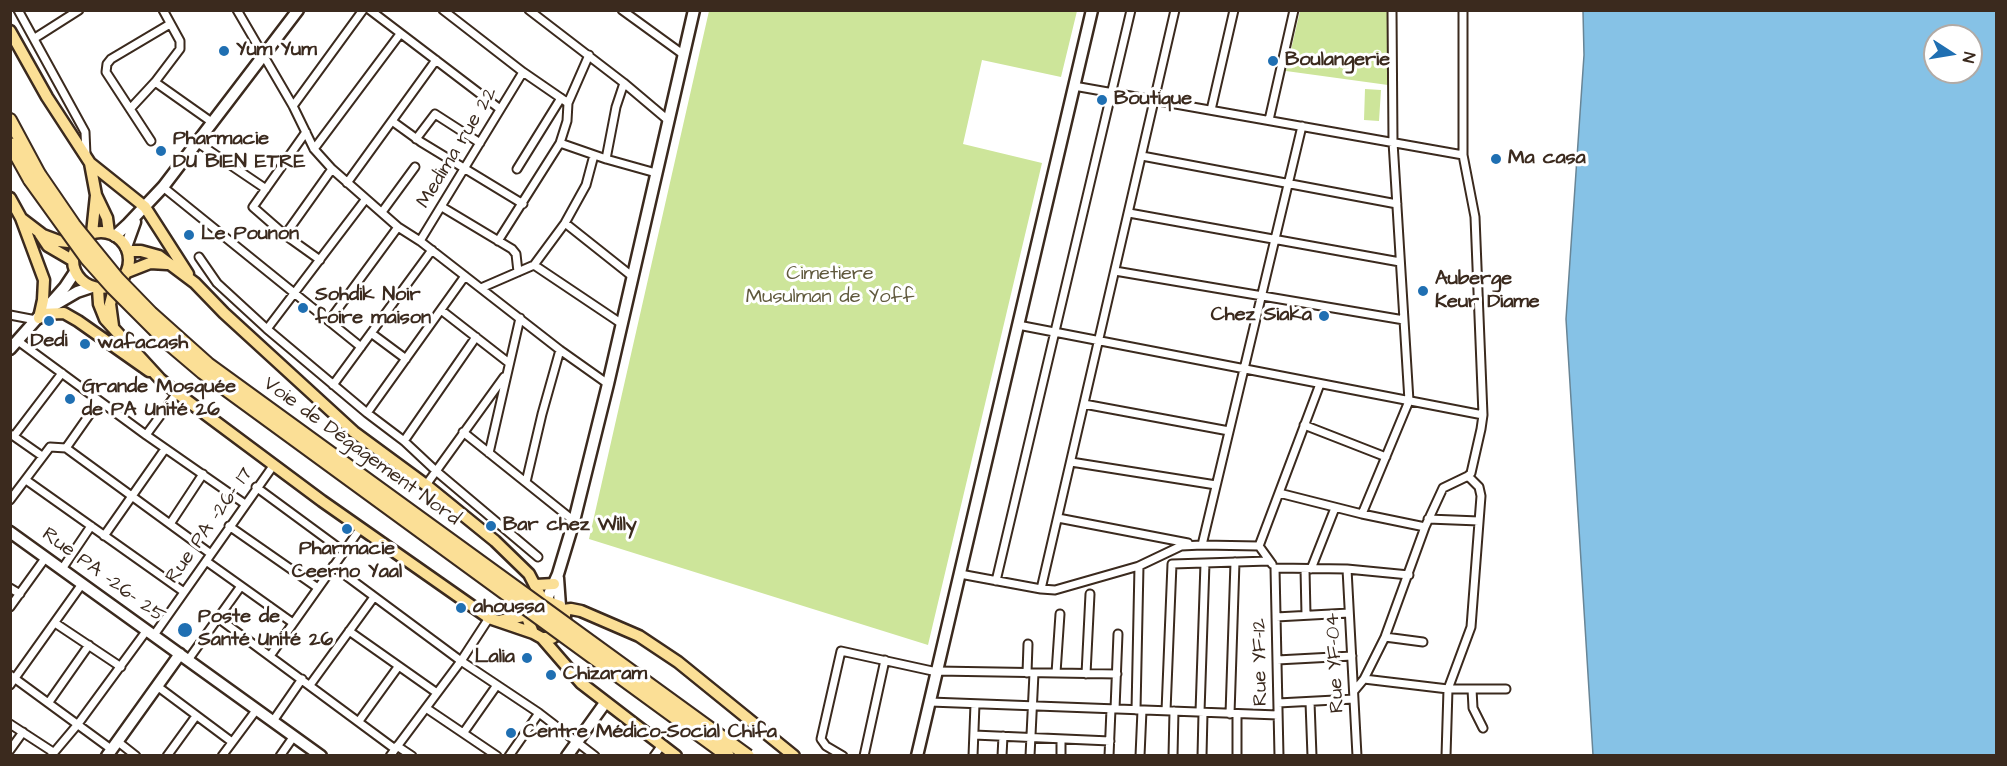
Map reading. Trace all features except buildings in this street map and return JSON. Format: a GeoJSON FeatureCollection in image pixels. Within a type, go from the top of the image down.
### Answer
{"type":"FeatureCollection","features":[{"type":"Feature","properties":{"kind":"highway","name":"Voie de Dégagement Nord"},"geometry":{"type":"LineString","coordinates":[[10,120],[34,177],[80,250],[112,287],[169,344],[194,365],[454,557],[728,756]]}},
{"type":"Feature","properties":{"kind":"highway","name":"Voie de Dégagement Nord"},"geometry":{"type":"LineString","coordinates":[[10,144],[34,177],[118,279],[151,313],[208,364],[748,756]]}},
{"type":"Feature","properties":{"kind":"main road"},"geometry":{"type":"LineString","coordinates":[[10,31],[47,98],[88,159],[143,209],[195,283]]}},
{"type":"Feature","properties":{"kind":"main road"},"geometry":{"type":"LineString","coordinates":[[88,159],[96,195],[112,234],[127,249],[129,261],[127,272]]}},
{"type":"Feature","properties":{"kind":"main road"},"geometry":{"type":"LineString","coordinates":[[92,233],[96,195]]}},
{"type":"Feature","properties":{"kind":"main road"},"geometry":{"type":"LineString","coordinates":[[10,198],[44,280],[44,300],[40,316],[64,314],[78,321],[160,379],[273,466],[360,529],[492,620],[538,635],[556,636],[563,629],[563,612]]}},
{"type":"Feature","properties":{"kind":"main road"},"geometry":{"type":"LineString","coordinates":[[16,215],[38,231],[59,241],[78,243]]}},
{"type":"Feature","properties":{"kind":"main road"},"geometry":{"type":"LineString","coordinates":[[38,231],[48,246],[72,260]]}},
{"type":"Feature","properties":{"kind":"main road"},"geometry":{"type":"LineString","coordinates":[[112,234],[92,233],[78,243],[72,260],[75,272],[81,281],[95,288],[115,285]]}},
{"type":"Feature","properties":{"kind":"main road"},"geometry":{"type":"LineString","coordinates":[[127,249],[150,253],[173,266],[195,283],[224,313],[354,432],[426,485],[495,541],[529,574],[536,585],[538,606],[528,625],[581,683],[676,756]]}},
{"type":"Feature","properties":{"kind":"main road"},"geometry":{"type":"LineString","coordinates":[[113,327],[110,304],[115,285],[127,272],[150,262],[173,266]]}},
{"type":"Feature","properties":{"kind":"main road"},"geometry":{"type":"LineString","coordinates":[[95,288],[105,318],[160,379]]}},
{"type":"Feature","properties":{"kind":"main road"},"geometry":{"type":"LineString","coordinates":[[529,574],[538,606]]}},
{"type":"Feature","properties":{"kind":"main road"},"geometry":{"type":"LineString","coordinates":[[536,585],[556,579]]}},
{"type":"Feature","properties":{"kind":"main road"},"geometry":{"type":"LineString","coordinates":[[492,620],[538,606],[563,612],[571,609],[639,636],[678,662],[794,756]]}},
{"type":"Feature","properties":{"kind":"main road"},"geometry":{"type":"LineString","coordinates":[[556,636],[564,664]]}},
{"type":"Feature","properties":{"kind":"street"},"geometry":{"type":"LineString","coordinates":[[18,10],[85,132],[88,159]]}},
{"type":"Feature","properties":{"kind":"street"},"geometry":{"type":"LineString","coordinates":[[35,38],[79,10]]}},
{"type":"Feature","properties":{"kind":"street"},"geometry":{"type":"LineString","coordinates":[[130,109],[155,82],[180,49],[180,41],[163,10]]}},
{"type":"Feature","properties":{"kind":"street"},"geometry":{"type":"LineString","coordinates":[[237,10],[293,106],[314,149],[332,169],[398,227],[420,241],[560,350],[608,384]]}},
{"type":"Feature","properties":{"kind":"street"},"geometry":{"type":"LineString","coordinates":[[112,234],[143,209],[163,187],[298,10]]}},
{"type":"Feature","properties":{"kind":"street"},"geometry":{"type":"LineString","coordinates":[[293,106],[363,10]]}},
{"type":"Feature","properties":{"kind":"street"},"geometry":{"type":"LineString","coordinates":[[370,10],[500,109]]}},
{"type":"Feature","properties":{"kind":"street"},"geometry":{"type":"LineString","coordinates":[[443,10],[523,72],[568,103]]}},
{"type":"Feature","properties":{"kind":"street"},"geometry":{"type":"LineString","coordinates":[[529,10],[624,82],[669,121]]}},
{"type":"Feature","properties":{"kind":"street"},"geometry":{"type":"LineString","coordinates":[[539,18],[544,10]]}},
{"type":"Feature","properties":{"kind":"street"},"geometry":{"type":"LineString","coordinates":[[622,10],[684,55]]}},
{"type":"Feature","properties":{"kind":"street"},"geometry":{"type":"LineString","coordinates":[[917,756],[1092,10]]}},
{"type":"Feature","properties":{"kind":"street"},"geometry":{"type":"LineString","coordinates":[[996,581],[1131,10]]}},
{"type":"Feature","properties":{"kind":"street"},"geometry":{"type":"LineString","coordinates":[[1041,590],[1175,10]]}},
{"type":"Feature","properties":{"kind":"street"},"geometry":{"type":"LineString","coordinates":[[1211,110],[1234,10]]}},
{"type":"Feature","properties":{"kind":"street"},"geometry":{"type":"LineString","coordinates":[[1269,120],[1294,10]]}},
{"type":"Feature","properties":{"kind":"street"},"geometry":{"type":"LineString","coordinates":[[1362,514],[1409,401],[1393,142],[1392,10]]}},
{"type":"Feature","properties":{"kind":"street"},"geometry":{"type":"LineString","coordinates":[[1278,703],[1310,702],[1354,695],[1385,637],[1426,523],[1443,488],[1471,473],[1483,415],[1475,217],[1463,154],[1463,10]]}},
{"type":"Feature","properties":{"kind":"street"},"geometry":{"type":"LineString","coordinates":[[538,606],[556,579],[574,521],[633,277],[692,12]]}},
{"type":"Feature","properties":{"kind":"street"},"geometry":{"type":"LineString","coordinates":[[151,141],[106,72],[107,64],[111,59],[170,24]]}},
{"type":"Feature","properties":{"kind":"street"},"geometry":{"type":"LineString","coordinates":[[314,149],[400,34]]}},
{"type":"Feature","properties":{"kind":"street"},"geometry":{"type":"LineString","coordinates":[[498,242],[560,143],[567,121],[568,103],[589,55]]}},
{"type":"Feature","properties":{"kind":"street"},"geometry":{"type":"LineString","coordinates":[[347,183],[436,60]]}},
{"type":"Feature","properties":{"kind":"street","name":"Medima rue 22"},"geometry":{"type":"LineString","coordinates":[[420,241],[523,72]]}},
{"type":"Feature","properties":{"kind":"street"},"geometry":{"type":"LineString","coordinates":[[155,82],[213,123]]}},
{"type":"Feature","properties":{"kind":"street"},"geometry":{"type":"LineString","coordinates":[[606,159],[616,107],[624,82]]}},
{"type":"Feature","properties":{"kind":"street"},"geometry":{"type":"LineString","coordinates":[[1074,86],[1463,154]]}},
{"type":"Feature","properties":{"kind":"street"},"geometry":{"type":"LineString","coordinates":[[517,169],[561,98]]}},
{"type":"Feature","properties":{"kind":"street"},"geometry":{"type":"LineString","coordinates":[[416,139],[433,116],[438,114],[480,143]]}},
{"type":"Feature","properties":{"kind":"street"},"geometry":{"type":"LineString","coordinates":[[393,121],[416,139],[522,204]]}},
{"type":"Feature","properties":{"kind":"street"},"geometry":{"type":"LineString","coordinates":[[1199,545],[1216,485],[1302,126]]}},
{"type":"Feature","properties":{"kind":"street"},"geometry":{"type":"LineString","coordinates":[[306,132],[253,207],[285,235],[320,260]]}},
{"type":"Feature","properties":{"kind":"street"},"geometry":{"type":"LineString","coordinates":[[198,143],[266,189]]}},
{"type":"Feature","properties":{"kind":"street"},"geometry":{"type":"LineString","coordinates":[[560,143],[656,173]]}},
{"type":"Feature","properties":{"kind":"street"},"geometry":{"type":"LineString","coordinates":[[481,288],[534,265],[565,223],[586,185],[594,155]]}},
{"type":"Feature","properties":{"kind":"street"},"geometry":{"type":"LineString","coordinates":[[1142,156],[1397,204]]}},
{"type":"Feature","properties":{"kind":"street"},"geometry":{"type":"LineString","coordinates":[[382,212],[415,167]]}},
{"type":"Feature","properties":{"kind":"street"},"geometry":{"type":"LineString","coordinates":[[285,235],[332,169]]}},
{"type":"Feature","properties":{"kind":"street"},"geometry":{"type":"LineString","coordinates":[[163,187],[361,347]]}},
{"type":"Feature","properties":{"kind":"street"},"geometry":{"type":"LineString","coordinates":[[267,329],[365,200]]}},
{"type":"Feature","properties":{"kind":"street"},"geometry":{"type":"LineString","coordinates":[[442,207],[512,249],[516,254],[518,272]]}},
{"type":"Feature","properties":{"kind":"street"},"geometry":{"type":"LineString","coordinates":[[127,249],[133,225],[143,209]]}},
{"type":"Feature","properties":{"kind":"street"},"geometry":{"type":"LineString","coordinates":[[1128,213],[1400,262]]}},
{"type":"Feature","properties":{"kind":"street"},"geometry":{"type":"LineString","coordinates":[[565,223],[633,277]]}},
{"type":"Feature","properties":{"kind":"street"},"geometry":{"type":"LineString","coordinates":[[329,321],[398,227]]}},
{"type":"Feature","properties":{"kind":"street"},"geometry":{"type":"LineString","coordinates":[[333,385],[432,250]]}},
{"type":"Feature","properties":{"kind":"street"},"geometry":{"type":"LineString","coordinates":[[199,257],[217,283],[267,329],[404,441],[538,557]]}},
{"type":"Feature","properties":{"kind":"street"},"geometry":{"type":"LineString","coordinates":[[534,265],[622,324]]}},
{"type":"Feature","properties":{"kind":"street"},"geometry":{"type":"LineString","coordinates":[[1115,271],[1404,320]]}},
{"type":"Feature","properties":{"kind":"street"},"geometry":{"type":"LineString","coordinates":[[75,272],[14,345],[62,373],[245,504]]}},
{"type":"Feature","properties":{"kind":"street"},"geometry":{"type":"LineString","coordinates":[[367,413],[465,276]]}},
{"type":"Feature","properties":{"kind":"street"},"geometry":{"type":"LineString","coordinates":[[10,315],[40,316],[77,292],[95,288]]}},
{"type":"Feature","properties":{"kind":"street"},"geometry":{"type":"LineString","coordinates":[[441,310],[509,363]]}},
{"type":"Feature","properties":{"kind":"street"},"geometry":{"type":"LineString","coordinates":[[489,453],[520,318]]}},
{"type":"Feature","properties":{"kind":"street"},"geometry":{"type":"LineString","coordinates":[[1018,325],[1483,415]]}},
{"type":"Feature","properties":{"kind":"street"},"geometry":{"type":"LineString","coordinates":[[371,333],[406,360]]}},
{"type":"Feature","properties":{"kind":"street"},"geometry":{"type":"LineString","coordinates":[[404,441],[476,337]]}},
{"type":"Feature","properties":{"kind":"street"},"geometry":{"type":"LineString","coordinates":[[526,482],[560,350]]}},
{"type":"Feature","properties":{"kind":"street"},"geometry":{"type":"LineString","coordinates":[[42,456],[12,435],[62,373]]}},
{"type":"Feature","properties":{"kind":"street"},"geometry":{"type":"LineString","coordinates":[[426,485],[506,375]]}},
{"type":"Feature","properties":{"kind":"street"},"geometry":{"type":"LineString","coordinates":[[1259,546],[1320,384]]}},
{"type":"Feature","properties":{"kind":"street"},"geometry":{"type":"LineString","coordinates":[[146,435],[177,393]]}},
{"type":"Feature","properties":{"kind":"street"},"geometry":{"type":"LineString","coordinates":[[66,448],[99,401]]}},
{"type":"Feature","properties":{"kind":"street"},"geometry":{"type":"LineString","coordinates":[[1084,404],[1229,431]]}},
{"type":"Feature","properties":{"kind":"street"},"geometry":{"type":"LineString","coordinates":[[1305,426],[1386,457]]}},
{"type":"Feature","properties":{"kind":"street"},"geometry":{"type":"LineString","coordinates":[[463,432],[574,521]]}},
{"type":"Feature","properties":{"kind":"street"},"geometry":{"type":"LineString","coordinates":[[10,500],[50,447],[66,448],[133,495],[241,586],[293,623]]}},
{"type":"Feature","properties":{"kind":"street"},"geometry":{"type":"LineString","coordinates":[[104,536],[165,448]]}},
{"type":"Feature","properties":{"kind":"street"},"geometry":{"type":"LineString","coordinates":[[1071,462],[1216,485]]}},
{"type":"Feature","properties":{"kind":"street","name":"Rue PA -26- 17"},"geometry":{"type":"LineString","coordinates":[[52,754],[184,592],[273,466]]}},
{"type":"Feature","properties":{"kind":"street"},"geometry":{"type":"LineString","coordinates":[[170,524],[203,474]]}},
{"type":"Feature","properties":{"kind":"street"},"geometry":{"type":"LineString","coordinates":[[1446,756],[1448,689],[1471,627],[1480,491],[1468,476]]}},
{"type":"Feature","properties":{"kind":"street"},"geometry":{"type":"LineString","coordinates":[[26,480],[184,592]]}},
{"type":"Feature","properties":{"kind":"street"},"geometry":{"type":"LineString","coordinates":[[256,487],[343,551]]}},
{"type":"Feature","properties":{"kind":"street"},"geometry":{"type":"LineString","coordinates":[[1279,493],[1362,514],[1426,523],[1479,521]]}},
{"type":"Feature","properties":{"kind":"street"},"geometry":{"type":"LineString","coordinates":[[1306,615],[1308,569],[1335,508]]}},
{"type":"Feature","properties":{"kind":"street"},"geometry":{"type":"LineString","coordinates":[[1058,518],[1199,545]]}},
{"type":"Feature","properties":{"kind":"street"},"geometry":{"type":"LineString","coordinates":[[62,569],[91,526]]}},
{"type":"Feature","properties":{"kind":"street"},"geometry":{"type":"LineString","coordinates":[[229,526],[318,588]]}},
{"type":"Feature","properties":{"kind":"street"},"geometry":{"type":"LineString","coordinates":[[270,656],[360,529]]}},
{"type":"Feature","properties":{"kind":"street","name":"Rue PA -26- 25"},"geometry":{"type":"LineString","coordinates":[[10,532],[321,756]]}},
{"type":"Feature","properties":{"kind":"street"},"geometry":{"type":"LineString","coordinates":[[960,574],[1041,590],[1055,590],[1139,566],[1181,546],[1259,546]]}},
{"type":"Feature","properties":{"kind":"street"},"geometry":{"type":"LineString","coordinates":[[1259,546],[1275,568],[1347,569],[1409,575]]}},
{"type":"Feature","properties":{"kind":"street"},"geometry":{"type":"LineString","coordinates":[[10,607],[46,557]]}},
{"type":"Feature","properties":{"kind":"street"},"geometry":{"type":"LineString","coordinates":[[1173,756],[1170,711],[1172,564],[1269,561]]}},
{"type":"Feature","properties":{"kind":"street"},"geometry":{"type":"LineString","coordinates":[[1235,562],[1234,714],[1237,756]]}},
{"type":"Feature","properties":{"kind":"street"},"geometry":{"type":"LineString","coordinates":[[1202,756],[1205,563]]}},
{"type":"Feature","properties":{"kind":"street"},"geometry":{"type":"LineString","coordinates":[[333,566],[595,756]]}},
{"type":"Feature","properties":{"kind":"street"},"geometry":{"type":"LineString","coordinates":[[1139,566],[1140,756]]}},
{"type":"Feature","properties":{"kind":"street","name":"Rue YF-12"},"geometry":{"type":"LineString","coordinates":[[1275,568],[1279,756]]}},
{"type":"Feature","properties":{"kind":"street","name":"Rue YF-04"},"geometry":{"type":"LineString","coordinates":[[1347,569],[1357,756]]}},
{"type":"Feature","properties":{"kind":"street"},"geometry":{"type":"LineString","coordinates":[[556,579],[563,612]]}},
{"type":"Feature","properties":{"kind":"street"},"geometry":{"type":"LineString","coordinates":[[10,685],[13,676],[55,623],[82,584]]}},
{"type":"Feature","properties":{"kind":"street"},"geometry":{"type":"LineString","coordinates":[[112,748],[157,686],[218,618],[241,586]]}},
{"type":"Feature","properties":{"kind":"street"},"geometry":{"type":"LineString","coordinates":[[10,588],[20,594]]}},
{"type":"Feature","properties":{"kind":"street"},"geometry":{"type":"LineString","coordinates":[[1086,674],[1090,594]]}},
{"type":"Feature","properties":{"kind":"street"},"geometry":{"type":"LineString","coordinates":[[310,685],[374,597]]}},
{"type":"Feature","properties":{"kind":"street"},"geometry":{"type":"LineString","coordinates":[[1276,617],[1349,613]]}},
{"type":"Feature","properties":{"kind":"street"},"geometry":{"type":"LineString","coordinates":[[1056,673],[1060,614]]}},
{"type":"Feature","properties":{"kind":"street"},"geometry":{"type":"LineString","coordinates":[[218,618],[359,721],[394,750],[411,756]]}},
{"type":"Feature","properties":{"kind":"street"},"geometry":{"type":"LineString","coordinates":[[394,750],[492,620]]}},
{"type":"Feature","properties":{"kind":"street"},"geometry":{"type":"LineString","coordinates":[[55,623],[121,667]]}},
{"type":"Feature","properties":{"kind":"street"},"geometry":{"type":"LineString","coordinates":[[349,631],[437,693]]}},
{"type":"Feature","properties":{"kind":"street"},"geometry":{"type":"LineString","coordinates":[[1110,756],[1118,634]]}},
{"type":"Feature","properties":{"kind":"street"},"geometry":{"type":"LineString","coordinates":[[1385,637],[1423,642]]}},
{"type":"Feature","properties":{"kind":"street"},"geometry":{"type":"LineString","coordinates":[[1028,644],[1033,706],[1030,756]]}},
{"type":"Feature","properties":{"kind":"street"},"geometry":{"type":"LineString","coordinates":[[50,702],[88,645]]}},
{"type":"Feature","properties":{"kind":"street"},"geometry":{"type":"LineString","coordinates":[[843,756],[826,746],[822,740],[841,651],[937,671],[1117,674]]}},
{"type":"Feature","properties":{"kind":"street"},"geometry":{"type":"LineString","coordinates":[[1277,660],[1352,656]]}},
{"type":"Feature","properties":{"kind":"street"},"geometry":{"type":"LineString","coordinates":[[864,756],[885,660]]}},
{"type":"Feature","properties":{"kind":"street"},"geometry":{"type":"LineString","coordinates":[[359,721],[398,667]]}},
{"type":"Feature","properties":{"kind":"street"},"geometry":{"type":"LineString","coordinates":[[13,676],[112,748],[136,756]]}},
{"type":"Feature","properties":{"kind":"street"},"geometry":{"type":"LineString","coordinates":[[273,721],[302,679]]}},
{"type":"Feature","properties":{"kind":"street"},"geometry":{"type":"LineString","coordinates":[[1364,680],[1448,689],[1506,689]]}},
{"type":"Feature","properties":{"kind":"street"},"geometry":{"type":"LineString","coordinates":[[464,732],[497,684]]}},
{"type":"Feature","properties":{"kind":"street"},"geometry":{"type":"LineString","coordinates":[[157,686],[232,742]]}},
{"type":"Feature","properties":{"kind":"street"},"geometry":{"type":"LineString","coordinates":[[1472,689],[1473,708],[1483,728]]}},
{"type":"Feature","properties":{"kind":"street"},"geometry":{"type":"LineString","coordinates":[[930,702],[1278,716]]}},
{"type":"Feature","properties":{"kind":"street"},"geometry":{"type":"LineString","coordinates":[[1310,702],[1312,756]]}},
{"type":"Feature","properties":{"kind":"street"},"geometry":{"type":"LineString","coordinates":[[567,756],[605,703]]}},
{"type":"Feature","properties":{"kind":"street"},"geometry":{"type":"LineString","coordinates":[[973,756],[975,704]]}},
{"type":"Feature","properties":{"kind":"street"},"geometry":{"type":"LineString","coordinates":[[426,708],[497,756]]}},
{"type":"Feature","properties":{"kind":"street"},"geometry":{"type":"LineString","coordinates":[[222,756],[257,709]]}},
{"type":"Feature","properties":{"kind":"street"},"geometry":{"type":"LineString","coordinates":[[509,756],[538,713]]}},
{"type":"Feature","properties":{"kind":"street"},"geometry":{"type":"LineString","coordinates":[[166,756],[196,716]]}},
{"type":"Feature","properties":{"kind":"street"},"geometry":{"type":"LineString","coordinates":[[10,724],[52,754]]}},
{"type":"Feature","properties":{"kind":"street"},"geometry":{"type":"LineString","coordinates":[[10,750],[22,732]]}},
{"type":"Feature","properties":{"kind":"street"},"geometry":{"type":"LineString","coordinates":[[974,735],[1110,741]]}},
{"type":"Feature","properties":{"kind":"street"},"geometry":{"type":"LineString","coordinates":[[280,756],[294,736]]}},
{"type":"Feature","properties":{"kind":"street"},"geometry":{"type":"LineString","coordinates":[[1002,756],[1003,736]]}},
{"type":"Feature","properties":{"kind":"street"},"geometry":{"type":"LineString","coordinates":[[1061,739],[1061,756]]}},
{"type":"Feature","properties":{"kind":"street"},"geometry":{"type":"LineString","coordinates":[[654,756],[662,745]]}},
{"type":"Feature","properties":{"kind":"green space","name":"Cimetiere Musulman de Yoff"},"geometry":{"type":"Polygon","coordinates":[[[709,11],[1077,11],[1061,77],[982,60],[963,144],[1042,163],[928,645],[589,539],[709,11]]]}},
{"type":"Feature","properties":{"kind":"green space"},"geometry":{"type":"Polygon","coordinates":[[[1300,11],[1388,11],[1388,85],[1286,71],[1300,11]]]}},
{"type":"Feature","properties":{"kind":"green space"},"geometry":{"type":"Polygon","coordinates":[[[1365,89],[1381,90],[1379,121],[1364,120],[1365,89]]]}},
{"type":"Feature","properties":{"kind":"water"},"geometry":{"type":"Polygon","coordinates":[[[1583,11],[1996,11],[1996,755],[1593,755],[1566,319],[1584,55],[1583,11]]]}},
{"type":"Feature","properties":{"kind":"place","name":"Yum Yum"},"geometry":{"type":"Point","coordinates":[224,51]}},
{"type":"Feature","properties":{"kind":"place","name":"Boulangerie"},"geometry":{"type":"Point","coordinates":[1273,61]}},
{"type":"Feature","properties":{"kind":"place","name":"Boutique"},"geometry":{"type":"Point","coordinates":[1102,100]}},
{"type":"Feature","properties":{"kind":"place","name":"Pharmacie DU BIEN ETRE"},"geometry":{"type":"Point","coordinates":[161,151]}},
{"type":"Feature","properties":{"kind":"place","name":"Ma casa"},"geometry":{"type":"Point","coordinates":[1496,159]}},
{"type":"Feature","properties":{"kind":"place","name":"Le Pounon"},"geometry":{"type":"Point","coordinates":[189,235]}},
{"type":"Feature","properties":{"kind":"place","name":"Auberge Keur Diame"},"geometry":{"type":"Point","coordinates":[1423,291]}},
{"type":"Feature","properties":{"kind":"place","name":"Sohdik Noir foire maison"},"geometry":{"type":"Point","coordinates":[303,308]}},
{"type":"Feature","properties":{"kind":"place","name":"Chez Siaka"},"geometry":{"type":"Point","coordinates":[1324,316]}},
{"type":"Feature","properties":{"kind":"place","name":"Dedi"},"geometry":{"type":"Point","coordinates":[49,321]}},
{"type":"Feature","properties":{"kind":"place","name":"wafacash"},"geometry":{"type":"Point","coordinates":[85,344]}},
{"type":"Feature","properties":{"kind":"place","name":"Grande Mosquée de PA Unité 26"},"geometry":{"type":"Point","coordinates":[70,399]}},
{"type":"Feature","properties":{"kind":"place","name":"Bar chez Willy"},"geometry":{"type":"Point","coordinates":[491,526]}},
{"type":"Feature","properties":{"kind":"place","name":"Pharmacie Ceerno Yaal"},"geometry":{"type":"Point","coordinates":[347,529]}},
{"type":"Feature","properties":{"kind":"place","name":"ahoussa"},"geometry":{"type":"Point","coordinates":[461,608]}},
{"type":"Feature","properties":{"kind":"place","name":"Poste de Santé Unité 26"},"geometry":{"type":"Point","coordinates":[185,630]}},
{"type":"Feature","properties":{"kind":"place","name":"Lalia"},"geometry":{"type":"Point","coordinates":[527,658]}},
{"type":"Feature","properties":{"kind":"place","name":"Chizaram"},"geometry":{"type":"Point","coordinates":[551,675]}},
{"type":"Feature","properties":{"kind":"place","name":"Centre Médico-Social Chifa"},"geometry":{"type":"Point","coordinates":[511,733]}}]}
